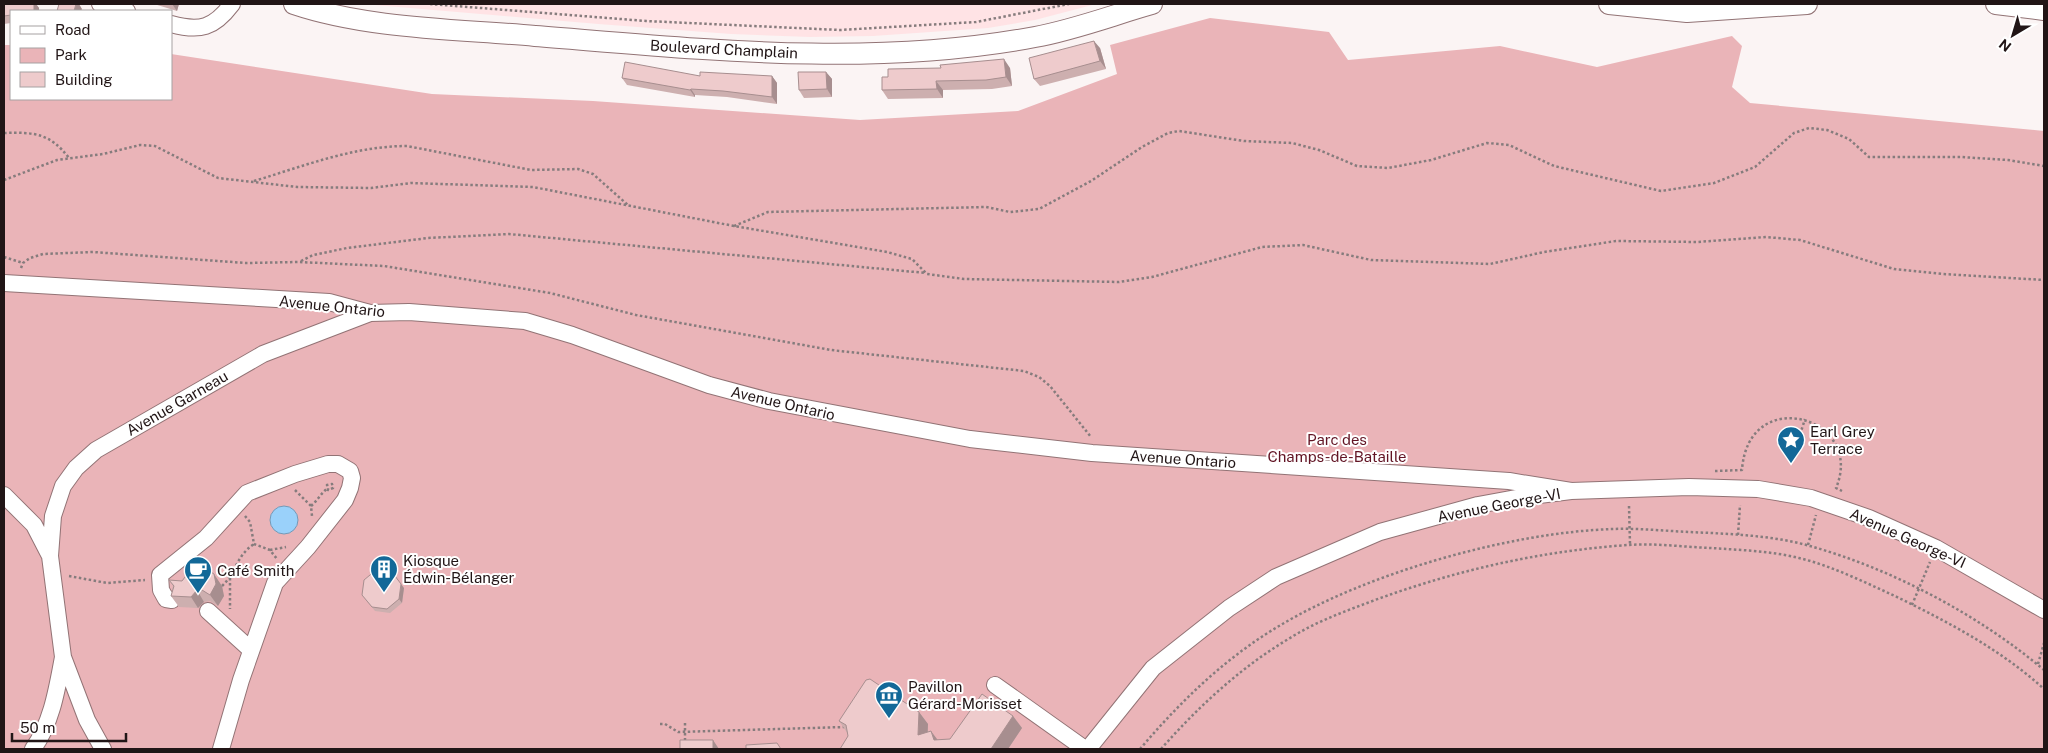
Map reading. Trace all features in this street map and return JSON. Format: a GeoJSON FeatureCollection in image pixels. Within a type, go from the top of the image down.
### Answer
{"type":"FeatureCollection","features":[{"type":"Feature","properties":{"kind":"main road","name":"Boulevard Champlain"},"geometry":{"type":"LineString","coordinates":[[306,6],[357,20],[726,50],[810,54],[895,52],[990,45],[1037,37],[1152,4]]}},
{"type":"Feature","properties":{"kind":"main road"},"geometry":{"type":"LineString","coordinates":[[1609,4],[1687,12],[1807,4]]}},
{"type":"Feature","properties":{"kind":"main road"},"geometry":{"type":"LineString","coordinates":[[1996,4],[2044,10]]}},
{"type":"Feature","properties":{"kind":"street"},"geometry":{"type":"LineString","coordinates":[[100,4],[123,10]]}},
{"type":"Feature","properties":{"kind":"street"},"geometry":{"type":"LineString","coordinates":[[172,24],[196,29],[206,27],[223,15],[232,4]]}},
{"type":"Feature","properties":{"kind":"street","name":"Avenue Ontario"},"geometry":{"type":"LineString","coordinates":[[12,284],[329,302],[370,312],[419,313],[525,321],[572,335],[709,386],[769,402],[961,438],[1092,453],[1475,478],[1509,481],[1571,491]]}},
{"type":"Feature","properties":{"kind":"street","name":"Avenue Garneau"},"geometry":{"type":"LineString","coordinates":[[103,749],[87,720],[63,657],[50,556],[53,516],[63,486],[76,468],[96,450],[263,354],[370,312]]}},
{"type":"Feature","properties":{"kind":"street"},"geometry":{"type":"LineString","coordinates":[[172,600],[166,599],[161,590],[160,574],[206,538],[247,493],[262,486],[328,464],[345,467],[352,478],[350,488],[344,500],[275,583],[251,650],[221,749]]}},
{"type":"Feature","properties":{"kind":"street"},"geometry":{"type":"LineString","coordinates":[[1475,478],[1478,505]]}},
{"type":"Feature","properties":{"kind":"street","name":"Avenue George-VI"},"geometry":{"type":"LineString","coordinates":[[1087,749],[1153,668],[1205,626],[1276,577],[1380,532],[1478,505],[1571,491],[1689,487],[1758,489],[1811,498],[1869,518],[1936,548],[2044,610]]}},
{"type":"Feature","properties":{"kind":"street","name":"Avenue Garneau"},"geometry":{"type":"LineString","coordinates":[[4,495],[34,525],[50,556]]}},
{"type":"Feature","properties":{"kind":"street","name":"Avenue George-VI"},"geometry":{"type":"LineString","coordinates":[[2025,600],[2044,620]]}},
{"type":"Feature","properties":{"kind":"street"},"geometry":{"type":"LineString","coordinates":[[208,611],[251,650]]}},
{"type":"Feature","properties":{"kind":"street","name":"Avenue Garneau"},"geometry":{"type":"LineString","coordinates":[[33,749],[43,734],[50,716],[63,657]]}},
{"type":"Feature","properties":{"kind":"street"},"geometry":{"type":"LineString","coordinates":[[995,685],[1087,749]]}},
{"type":"Feature","properties":{"kind":"path"},"geometry":{"type":"LineString","coordinates":[[430,4],[655,21],[840,30],[976,22],[1069,4]]}},
{"type":"Feature","properties":{"kind":"path"},"geometry":{"type":"LineString","coordinates":[[734,226],[768,212],[986,207],[1010,212],[1039,209],[1091,181],[1142,146],[1168,133],[1179,131],[1244,141],[1292,142],[1319,150],[1357,166],[1388,168],[1431,160],[1487,143],[1509,144],[1554,166],[1662,191],[1714,183],[1756,167],[1794,133],[1809,128],[1827,130],[1849,139],[1869,157],[1962,157],[2008,160],[2044,167]]}},
{"type":"Feature","properties":{"kind":"path"},"geometry":{"type":"LineString","coordinates":[[4,133],[40,134],[59,145],[69,158]]}},
{"type":"Feature","properties":{"kind":"path"},"geometry":{"type":"LineString","coordinates":[[4,180],[69,158],[103,154],[140,145],[155,146],[218,178],[298,187],[371,188],[411,183],[533,187],[734,226],[887,252],[912,259],[927,274]]}},
{"type":"Feature","properties":{"kind":"path"},"geometry":{"type":"LineString","coordinates":[[253,181],[346,154],[386,146],[406,146],[531,170],[578,169],[593,174],[630,206]]}},
{"type":"Feature","properties":{"kind":"path"},"geometry":{"type":"LineString","coordinates":[[299,262],[314,255],[347,248],[428,238],[509,234],[964,279],[1119,282],[1152,277],[1262,247],[1303,245],[1371,260],[1490,264],[1544,252],[1616,241],[1697,242],[1766,237],[1800,240],[1894,269],[2044,280]]}},
{"type":"Feature","properties":{"kind":"path"},"geometry":{"type":"LineString","coordinates":[[12,284],[22,263],[43,254],[93,252],[246,263],[299,262],[384,266],[550,293],[636,315],[831,350],[1024,371],[1039,377],[1050,386],[1091,436],[1093,440],[1092,453]]}},
{"type":"Feature","properties":{"kind":"path"},"geometry":{"type":"LineString","coordinates":[[4,258],[22,263]]}},
{"type":"Feature","properties":{"kind":"path"},"geometry":{"type":"LineString","coordinates":[[1714,471],[1742,470],[1750,440],[1766,423],[1786,417],[1805,419],[1819,426],[1834,442],[1840,460],[1840,472],[1836,488],[1845,492]]}},
{"type":"Feature","properties":{"kind":"path"},"geometry":{"type":"LineString","coordinates":[[1797,444],[1805,419]]}},
{"type":"Feature","properties":{"kind":"path"},"geometry":{"type":"LineString","coordinates":[[262,486],[281,484],[294,489],[311,506],[313,518]]}},
{"type":"Feature","properties":{"kind":"path"},"geometry":{"type":"LineString","coordinates":[[311,506],[328,488]]}},
{"type":"Feature","properties":{"kind":"path"},"geometry":{"type":"LineString","coordinates":[[1738,535],[1740,505]]}},
{"type":"Feature","properties":{"kind":"path"},"geometry":{"type":"LineString","coordinates":[[1629,506],[1630,544]]}},
{"type":"Feature","properties":{"kind":"path"},"geometry":{"type":"LineString","coordinates":[[230,512],[246,518],[250,522],[254,544]]}},
{"type":"Feature","properties":{"kind":"path"},"geometry":{"type":"LineString","coordinates":[[1808,545],[1816,514]]}},
{"type":"Feature","properties":{"kind":"path"},"geometry":{"type":"LineString","coordinates":[[1140,749],[1194,690],[1232,659],[1278,626],[1330,599],[1430,564],[1516,540],[1615,529],[1738,535],[1808,545],[1880,571],[1976,620],[2044,670]]}},
{"type":"Feature","properties":{"kind":"path"},"geometry":{"type":"LineString","coordinates":[[254,544],[270,550],[276,556],[279,564],[279,578]]}},
{"type":"Feature","properties":{"kind":"path"},"geometry":{"type":"LineString","coordinates":[[222,586],[230,578],[239,557],[254,544]]}},
{"type":"Feature","properties":{"kind":"path"},"geometry":{"type":"LineString","coordinates":[[1160,749],[1182,724],[1216,693],[1261,657],[1327,618],[1401,590],[1480,567],[1528,556],[1630,544],[1746,550],[1798,557],[1832,569],[1912,605],[1980,641],[2044,689]]}},
{"type":"Feature","properties":{"kind":"path"},"geometry":{"type":"LineString","coordinates":[[270,550],[288,546]]}},
{"type":"Feature","properties":{"kind":"path"},"geometry":{"type":"LineString","coordinates":[[1912,605],[1931,560]]}},
{"type":"Feature","properties":{"kind":"path"},"geometry":{"type":"LineString","coordinates":[[52,572],[118,583],[141,581],[160,574]]}},
{"type":"Feature","properties":{"kind":"path"},"geometry":{"type":"LineString","coordinates":[[230,578],[230,611]]}},
{"type":"Feature","properties":{"kind":"path"},"geometry":{"type":"LineString","coordinates":[[2038,664],[2044,643]]}},
{"type":"Feature","properties":{"kind":"path"},"geometry":{"type":"LineString","coordinates":[[874,688],[885,686],[895,693],[888,695],[890,701]]}},
{"type":"Feature","properties":{"kind":"path"},"geometry":{"type":"LineString","coordinates":[[685,723],[685,749]]}},
{"type":"Feature","properties":{"kind":"path"},"geometry":{"type":"LineString","coordinates":[[660,724],[666,724],[678,732],[849,727]]}},
{"type":"Feature","properties":{"kind":"shaded area"},"geometry":{"type":"Polygon","coordinates":[[[363,4],[1096,4],[1035,20],[988,28],[873,36],[810,37],[731,34],[363,4]]]}},
{"type":"Feature","properties":{"kind":"green space","name":"Parc des Champs-de-Bataille"},"geometry":{"type":"Polygon","coordinates":[[[1210,18],[1329,32],[1348,60],[1500,46],[1597,67],[1732,36],[1742,46],[1732,87],[1750,103],[2044,131],[2044,749],[4,749],[4,45],[10,45],[10,100],[172,100],[172,54],[432,94],[593,101],[860,120],[1018,111],[1117,74],[1110,45],[1210,18]]]}},
{"type":"Feature","properties":{"kind":"water"},"geometry":{"type":"Polygon","coordinates":[[[284,506],[294,510],[298,520],[294,530],[284,534],[274,530],[270,520],[274,510],[284,506]]]}},
{"type":"Feature","properties":{"kind":"building"},"geometry":{"type":"Polygon","coordinates":[[[4,4],[34,4],[34,10],[10,10],[10,15],[4,16],[4,4]]]}},
{"type":"Feature","properties":{"kind":"building"},"geometry":{"type":"Polygon","coordinates":[[[59,4],[76,4],[74,10],[57,10],[59,4]]]}},
{"type":"Feature","properties":{"kind":"building"},"geometry":{"type":"Polygon","coordinates":[[[1094,41],[1100,61],[1034,79],[1029,58],[1094,41]]]}},
{"type":"Feature","properties":{"kind":"building"},"geometry":{"type":"Polygon","coordinates":[[[1004,59],[1006,77],[986,80],[936,81],[937,89],[882,90],[882,77],[888,77],[888,69],[941,68],[940,65],[1004,59]]]}},
{"type":"Feature","properties":{"kind":"building"},"geometry":{"type":"Polygon","coordinates":[[[625,62],[700,76],[700,72],[772,76],[772,97],[723,91],[690,90],[622,78],[625,62]]]}},
{"type":"Feature","properties":{"kind":"building"},"geometry":{"type":"Polygon","coordinates":[[[798,72],[826,72],[827,89],[799,90],[798,72]]]}},
{"type":"Feature","properties":{"kind":"building"},"geometry":{"type":"Polygon","coordinates":[[[202,566],[214,574],[216,584],[210,595],[202,590],[197,590],[191,597],[171,596],[174,586],[169,580],[182,581],[192,568],[202,566]]]}},
{"type":"Feature","properties":{"kind":"building","name":"Kiosque Édwin-Bélanger"},"geometry":{"type":"Polygon","coordinates":[[[376,570],[392,572],[401,584],[399,599],[387,609],[372,607],[362,595],[364,580],[376,570]]]}},
{"type":"Feature","properties":{"kind":"building"},"geometry":{"type":"Polygon","coordinates":[[[870,679],[919,712],[918,735],[931,731],[934,740],[950,739],[982,694],[1013,716],[991,749],[840,749],[848,736],[846,725],[839,721],[866,680],[870,679]]]}},
{"type":"Feature","properties":{"kind":"building"},"geometry":{"type":"Polygon","coordinates":[[[680,740],[713,740],[713,749],[680,749],[680,740]]]}},
{"type":"Feature","properties":{"kind":"building"},"geometry":{"type":"Polygon","coordinates":[[[777,743],[781,749],[746,749],[746,745],[777,743]]]}},
{"type":"Feature","properties":{"kind":"place","name":"Earl Grey Terrace"},"geometry":{"type":"Point","coordinates":[1791,464]}},
{"type":"Feature","properties":{"kind":"place","name":"Kiosque Édwin-Bélanger"},"geometry":{"type":"Point","coordinates":[384,593]}},
{"type":"Feature","properties":{"kind":"place","name":"Café Smith"},"geometry":{"type":"Point","coordinates":[198,594]}},
{"type":"Feature","properties":{"kind":"place","name":"Pavillon Gérard-Morisset"},"geometry":{"type":"Point","coordinates":[889,719]}}]}
